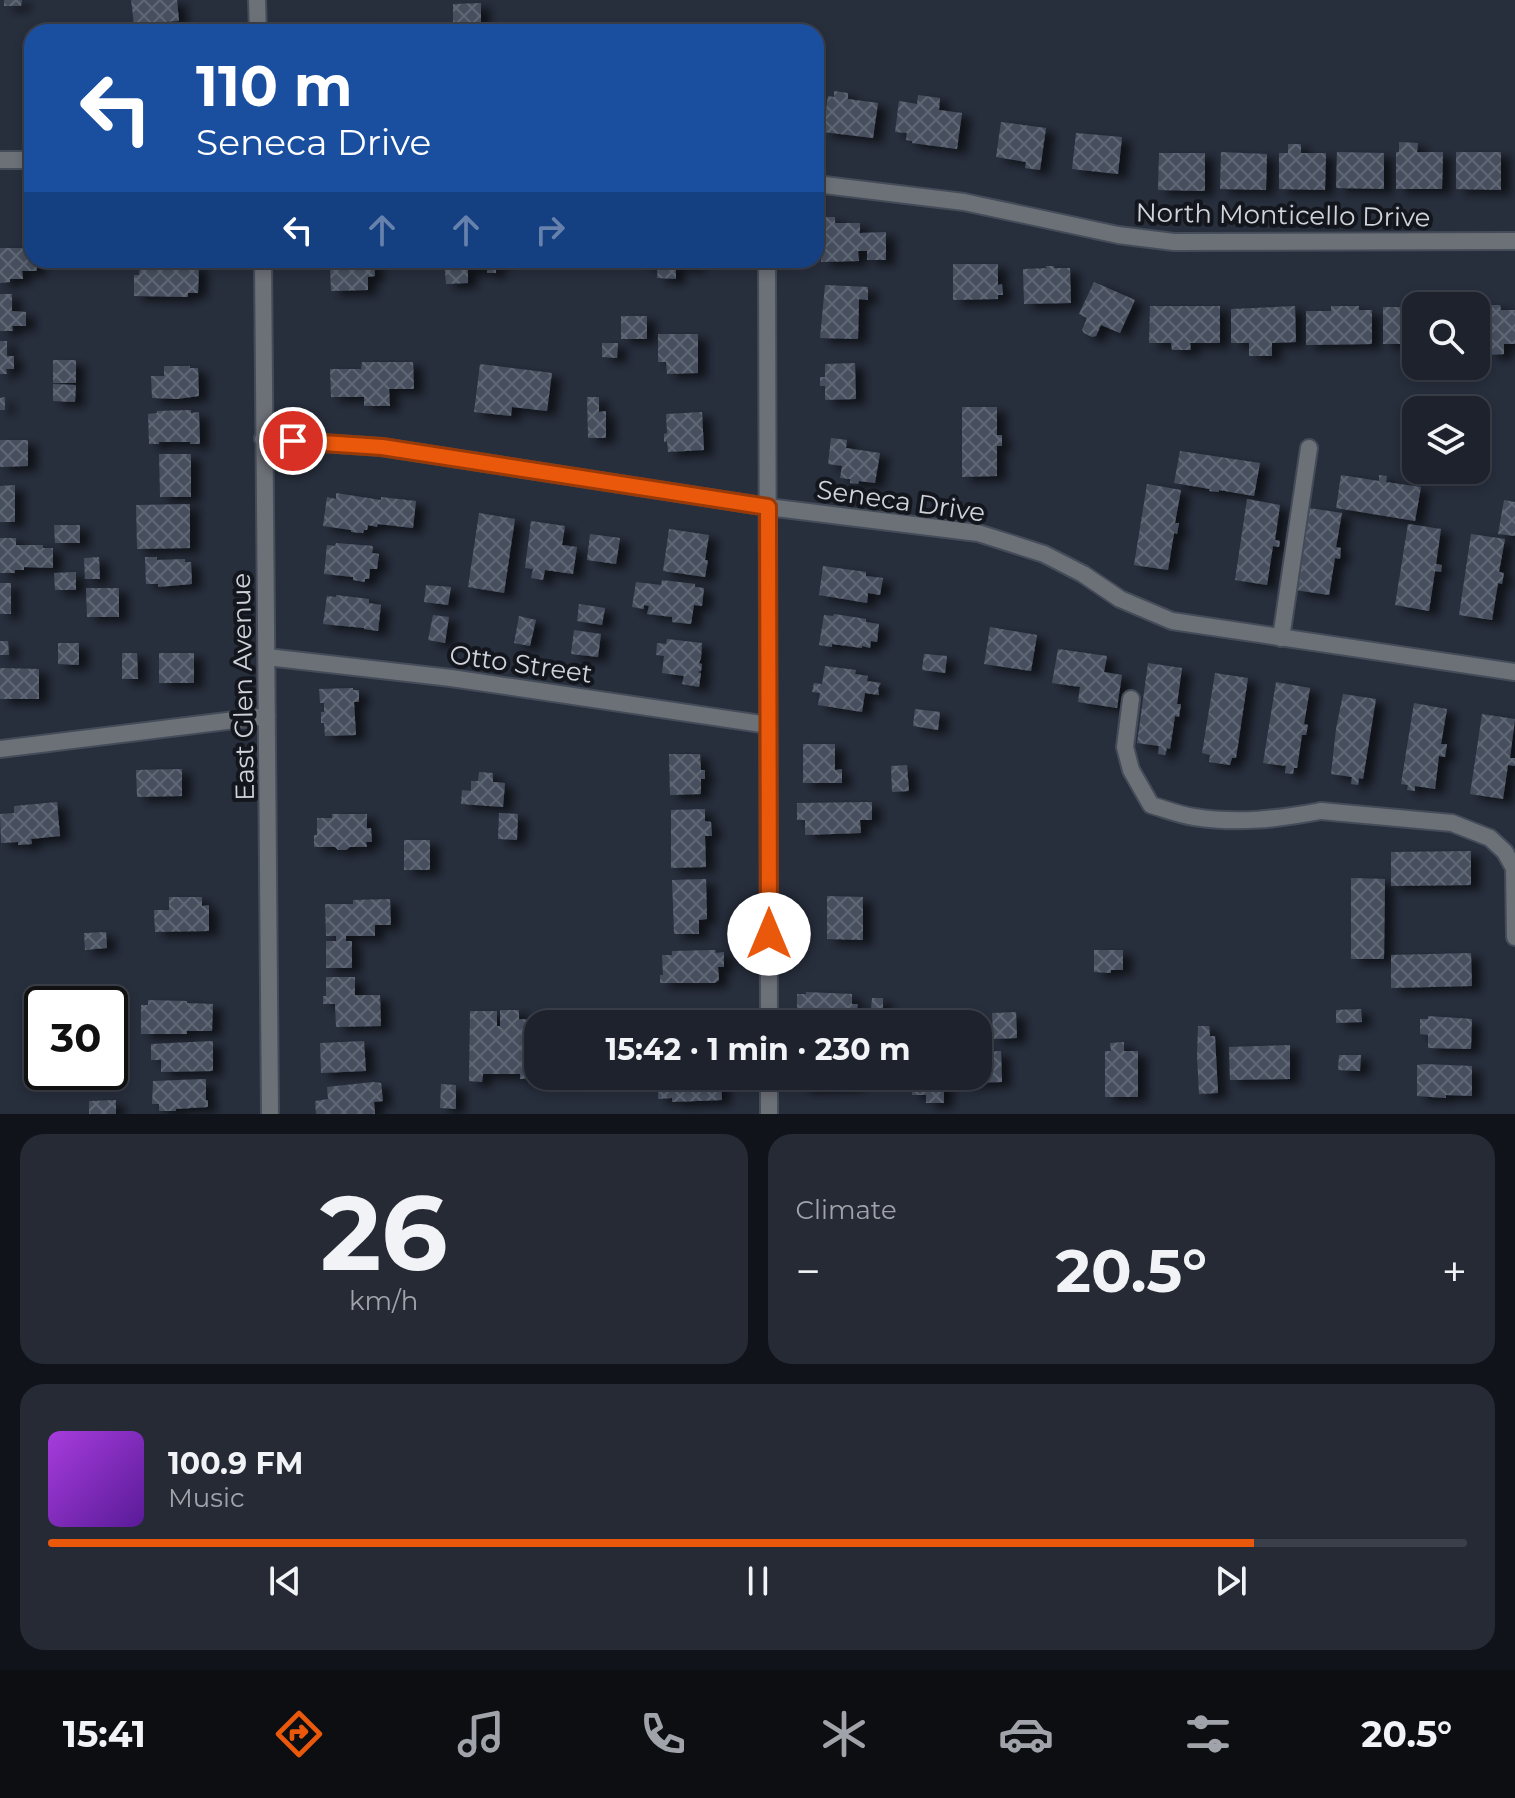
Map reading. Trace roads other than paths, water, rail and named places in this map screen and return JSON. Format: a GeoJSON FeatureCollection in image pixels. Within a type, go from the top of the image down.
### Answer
{"type":"FeatureCollection","features":[{"type":"Feature","properties":{"kind":"street"},"geometry":{"type":"LineString","coordinates":[[257,0],[258,24]]}},
{"type":"Feature","properties":{"kind":"street"},"geometry":{"type":"LineString","coordinates":[[0,160],[24,160]]}},
{"type":"Feature","properties":{"kind":"street","name":"North Monticello Drive"},"geometry":{"type":"LineString","coordinates":[[824,185],[964,202],[1118,235],[1174,242],[1515,241]]}},
{"type":"Feature","properties":{"kind":"street","name":"East Glen Avenue"},"geometry":{"type":"LineString","coordinates":[[263,268],[270,1114]]}},
{"type":"Feature","properties":{"kind":"street"},"geometry":{"type":"LineString","coordinates":[[767,268],[769,1010]]}},
{"type":"Feature","properties":{"kind":"street","name":"Seneca Drive"},"geometry":{"type":"LineString","coordinates":[[263,439],[382,447],[768,507],[978,533],[1044,554],[1083,574],[1120,599],[1172,621],[1515,672]]}},
{"type":"Feature","properties":{"kind":"street"},"geometry":{"type":"LineString","coordinates":[[1281,638],[1309,448]]}},
{"type":"Feature","properties":{"kind":"street","name":"Otto Street"},"geometry":{"type":"LineString","coordinates":[[267,657],[451,678],[768,725]]}},
{"type":"Feature","properties":{"kind":"street"},"geometry":{"type":"LineString","coordinates":[[1131,699],[1125,747],[1131,770],[1151,805],[1192,817],[1239,822],[1274,820],[1321,811],[1452,823],[1490,838],[1505,852],[1514,868],[1515,937]]}},
{"type":"Feature","properties":{"kind":"street"},"geometry":{"type":"LineString","coordinates":[[0,749],[267,716]]}},
{"type":"Feature","properties":{"kind":"street"},"geometry":{"type":"LineString","coordinates":[[769,1090],[769,1114]]}}]}
